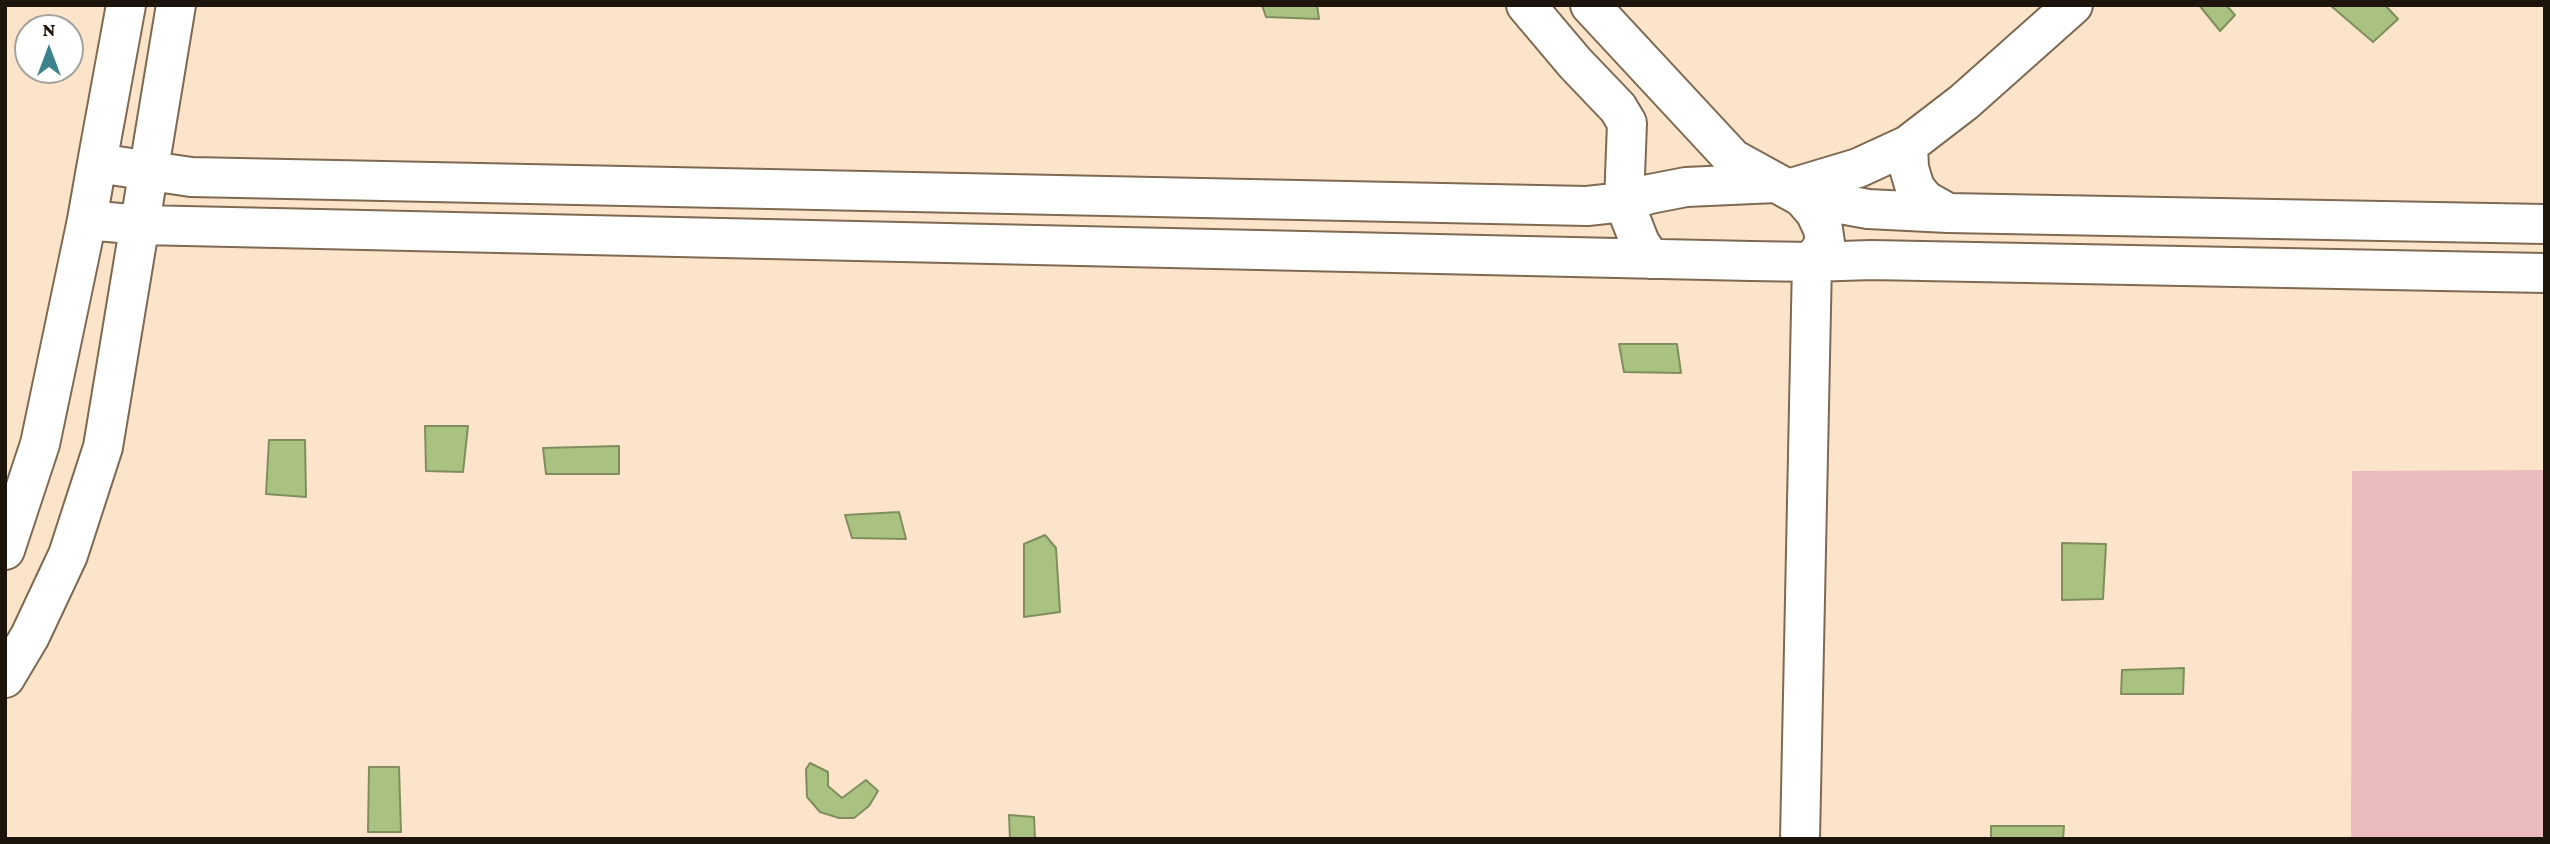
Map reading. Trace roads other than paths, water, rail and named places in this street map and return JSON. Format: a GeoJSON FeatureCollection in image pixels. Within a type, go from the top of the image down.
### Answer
{"type":"FeatureCollection","features":[{"type":"Feature","properties":{"kind":"street"},"geometry":{"type":"LineString","coordinates":[[5,550],[40,444],[87,220],[126,5]]}},
{"type":"Feature","properties":{"kind":"street"},"geometry":{"type":"LineString","coordinates":[[5,678],[30,636],[68,555],[103,447],[176,5]]}},
{"type":"Feature","properties":{"kind":"street"},"geometry":{"type":"LineString","coordinates":[[1526,5],[1618,108],[1627,123],[1624,202],[1640,243],[1651,259]]}},
{"type":"Feature","properties":{"kind":"street"},"geometry":{"type":"LineString","coordinates":[[1590,5],[1733,159],[1789,190],[1815,212],[1823,229],[1825,243],[1812,262],[1800,839]]}},
{"type":"Feature","properties":{"kind":"street"},"geometry":{"type":"LineString","coordinates":[[1789,190],[1858,168],[1908,145],[1964,102],[2073,5]]}},
{"type":"Feature","properties":{"kind":"street"},"geometry":{"type":"LineString","coordinates":[[1908,145],[1909,168],[1915,188],[1925,200],[1948,213]]}},
{"type":"Feature","properties":{"kind":"street"},"geometry":{"type":"LineString","coordinates":[[97,163],[191,177],[1573,205],[1624,202],[1686,187],[1789,190],[1868,209],[1948,213],[2545,224]]}},
{"type":"Feature","properties":{"kind":"street"},"geometry":{"type":"LineString","coordinates":[[87,220],[141,225],[1651,259],[1812,262],[1899,260],[2545,272]]}}]}
